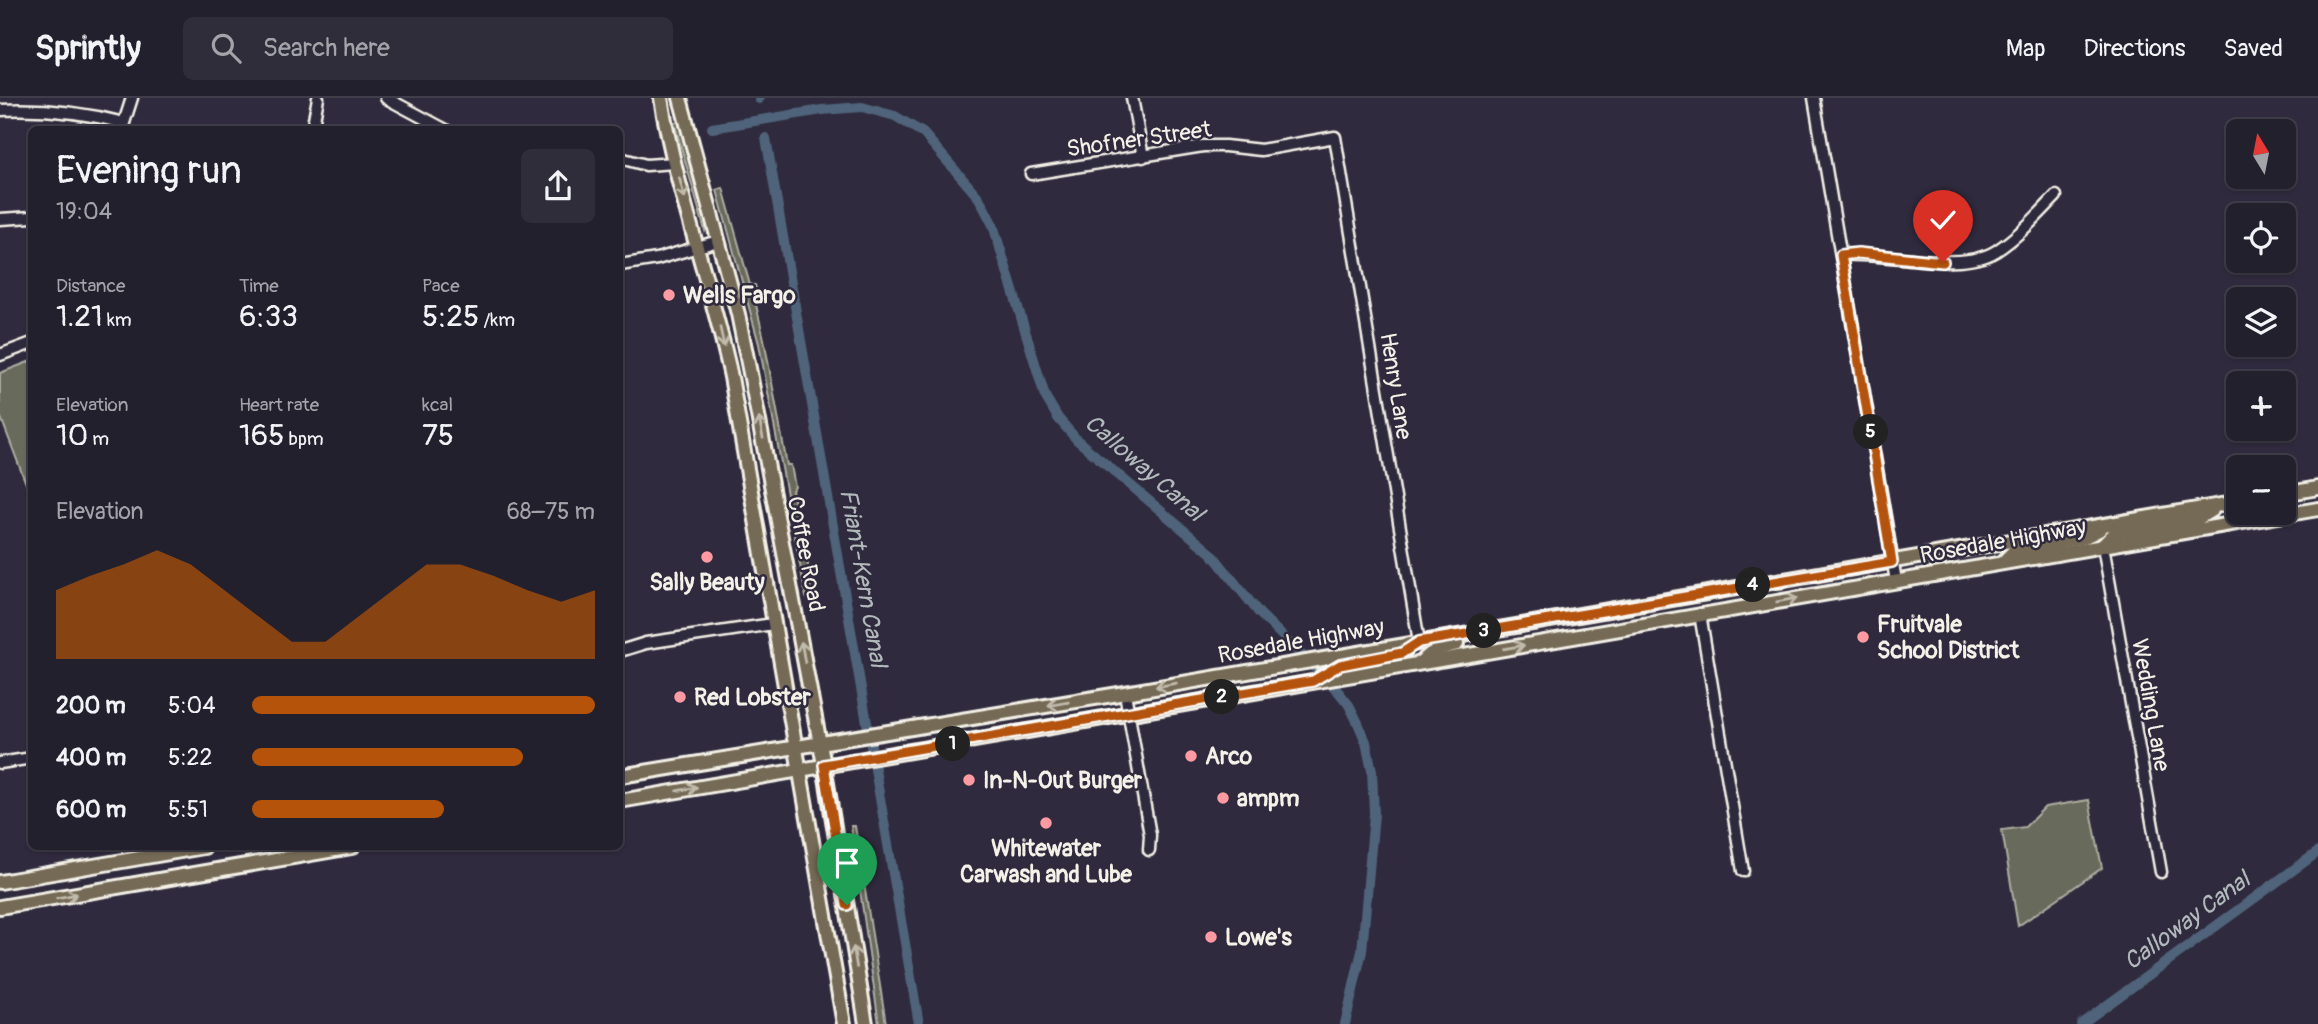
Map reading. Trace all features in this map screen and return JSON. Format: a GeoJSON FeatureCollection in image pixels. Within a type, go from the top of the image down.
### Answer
{"type":"FeatureCollection","features":[{"type":"Feature","properties":{"kind":"main road","name":"Coffee Road"},"geometry":{"type":"LineString","coordinates":[[661,98],[675,163],[719,320],[731,377],[844,1024]]}},
{"type":"Feature","properties":{"kind":"main road","name":"Coffee Road"},"geometry":{"type":"LineString","coordinates":[[680,98],[750,373],[824,765],[866,1024]]}},
{"type":"Feature","properties":{"kind":"main road"},"geometry":{"type":"LineString","coordinates":[[2296,492],[2318,488]]}},
{"type":"Feature","properties":{"kind":"main road","name":"Rosedale Highway"},"geometry":{"type":"LineString","coordinates":[[623,800],[1307,682],[1342,666],[1419,642],[2226,504]]}},
{"type":"Feature","properties":{"kind":"main road"},"geometry":{"type":"LineString","coordinates":[[2103,546],[2116,532],[2199,518],[2220,505]]}},
{"type":"Feature","properties":{"kind":"main road","name":"Rosedale Highway"},"geometry":{"type":"LineString","coordinates":[[623,775],[1295,663],[1342,666],[1422,663],[2314,508]]}},
{"type":"Feature","properties":{"kind":"main road"},"geometry":{"type":"LineString","coordinates":[[2003,563],[2015,550],[2085,537],[2110,524]]}},
{"type":"Feature","properties":{"kind":"main road"},"geometry":{"type":"LineString","coordinates":[[1422,663],[1429,653],[1444,646],[1516,634],[1534,622]]}},
{"type":"Feature","properties":{"kind":"main road"},"geometry":{"type":"LineString","coordinates":[[0,882],[187,850]]}},
{"type":"Feature","properties":{"kind":"main road"},"geometry":{"type":"LineString","coordinates":[[0,907],[334,850]]}},
{"type":"Feature","properties":{"kind":"street"},"geometry":{"type":"LineString","coordinates":[[0,110],[48,109],[75,112],[123,126],[132,98]]}},
{"type":"Feature","properties":{"kind":"street"},"geometry":{"type":"LineString","coordinates":[[313,126],[318,98]]}},
{"type":"Feature","properties":{"kind":"street"},"geometry":{"type":"LineString","coordinates":[[386,98],[438,126]]}},
{"type":"Feature","properties":{"kind":"street"},"geometry":{"type":"LineString","coordinates":[[1132,98],[1143,157]]}},
{"type":"Feature","properties":{"kind":"street"},"geometry":{"type":"LineString","coordinates":[[1814,98],[1896,581]]}},
{"type":"Feature","properties":{"kind":"street","name":"Shofner Street"},"geometry":{"type":"LineString","coordinates":[[1031,174],[1212,145],[1261,150],[1335,137]]}},
{"type":"Feature","properties":{"kind":"street","name":"Henry Lane"},"geometry":{"type":"LineString","coordinates":[[1335,137],[1419,642]]}},
{"type":"Feature","properties":{"kind":"street"},"geometry":{"type":"LineString","coordinates":[[623,159],[646,165],[675,163]]}},
{"type":"Feature","properties":{"kind":"street"},"geometry":{"type":"LineString","coordinates":[[1841,255],[1858,253],[1943,262],[1969,260],[1995,252],[2028,226],[2056,196]]}},
{"type":"Feature","properties":{"kind":"street"},"geometry":{"type":"LineString","coordinates":[[0,219],[28,219]]}},
{"type":"Feature","properties":{"kind":"street"},"geometry":{"type":"LineString","coordinates":[[623,265],[657,259],[718,241]]}},
{"type":"Feature","properties":{"kind":"street"},"geometry":{"type":"LineString","coordinates":[[0,355],[28,344]]}},
{"type":"Feature","properties":{"kind":"street","name":"Wedding Lane"},"geometry":{"type":"LineString","coordinates":[[2103,546],[2161,872]]}},
{"type":"Feature","properties":{"kind":"street"},"geometry":{"type":"LineString","coordinates":[[1700,614],[1742,871]]}},
{"type":"Feature","properties":{"kind":"street"},"geometry":{"type":"LineString","coordinates":[[623,650],[646,643],[773,624]]}},
{"type":"Feature","properties":{"kind":"street"},"geometry":{"type":"LineString","coordinates":[[1125,693],[1150,835],[1149,850]]}},
{"type":"Feature","properties":{"kind":"street"},"geometry":{"type":"LineString","coordinates":[[0,763],[28,759]]}},
{"type":"Feature","properties":{"kind":"green space"},"geometry":{"type":"Polygon","coordinates":[[[680,121],[707,223],[705,231],[674,122],[680,121]]]}},
{"type":"Feature","properties":{"kind":"green space"},"geometry":{"type":"Polygon","coordinates":[[[723,188],[750,285],[755,285],[759,300],[756,305],[787,465],[791,465],[795,487],[792,490],[808,565],[810,602],[806,597],[759,344],[717,190],[723,188]]]}},
{"type":"Feature","properties":{"kind":"green space"},"geometry":{"type":"Polygon","coordinates":[[[28,362],[28,489],[0,415],[0,373],[28,362]]]}},
{"type":"Feature","properties":{"kind":"green space"},"geometry":{"type":"Polygon","coordinates":[[[2089,800],[2102,868],[2018,926],[2002,830],[2025,827],[2045,807],[2089,800]]]}},
{"type":"Feature","properties":{"kind":"green space"},"geometry":{"type":"Polygon","coordinates":[[[851,826],[855,826],[886,1024],[879,1024],[851,826]]]}},
{"type":"Feature","properties":{"kind":"waterway","name":"Calloway Canal"},"geometry":{"type":"LineString","coordinates":[[712,128],[822,110],[862,107],[895,116],[923,133],[979,198],[993,225],[1045,396],[1058,418],[1077,440],[1212,554],[1259,613],[1349,705],[1366,742],[1372,771],[1374,814],[1362,951],[1345,1024]]}},
{"type":"Feature","properties":{"kind":"waterway","name":"Friant-Kern Canal"},"geometry":{"type":"LineString","coordinates":[[766,138],[919,1024]]}},
{"type":"Feature","properties":{"kind":"waterway","name":"Calloway Canal"},"geometry":{"type":"LineString","coordinates":[[2081,1024],[2318,852]]}},
{"type":"Feature","properties":{"kind":"place","name":"Wells Fargo"},"geometry":{"type":"Point","coordinates":[669,295]}},
{"type":"Feature","properties":{"kind":"place","name":"Sally Beauty"},"geometry":{"type":"Point","coordinates":[707,557]}},
{"type":"Feature","properties":{"kind":"place","name":"Fruitvale School District"},"geometry":{"type":"Point","coordinates":[1863,637]}},
{"type":"Feature","properties":{"kind":"place","name":"Red Lobster"},"geometry":{"type":"Point","coordinates":[680,697]}},
{"type":"Feature","properties":{"kind":"place","name":"Arco"},"geometry":{"type":"Point","coordinates":[1191,756]}},
{"type":"Feature","properties":{"kind":"place","name":"In-N-Out Burger"},"geometry":{"type":"Point","coordinates":[969,780]}},
{"type":"Feature","properties":{"kind":"place","name":"ampm"},"geometry":{"type":"Point","coordinates":[1223,798]}},
{"type":"Feature","properties":{"kind":"place","name":"Whitewater Carwash and Lube"},"geometry":{"type":"Point","coordinates":[1046,823]}},
{"type":"Feature","properties":{"kind":"place","name":"Lowe's"},"geometry":{"type":"Point","coordinates":[1211,937]}},
{"type":"Feature","properties":{"kind":"route"},"geometry":{"type":"LineString","coordinates":[[847,905],[824,765],[1313,681],[1340,665],[1402,653],[1419,642],[1892,562],[1841,255],[1858,253],[1943,262]]}}]}
